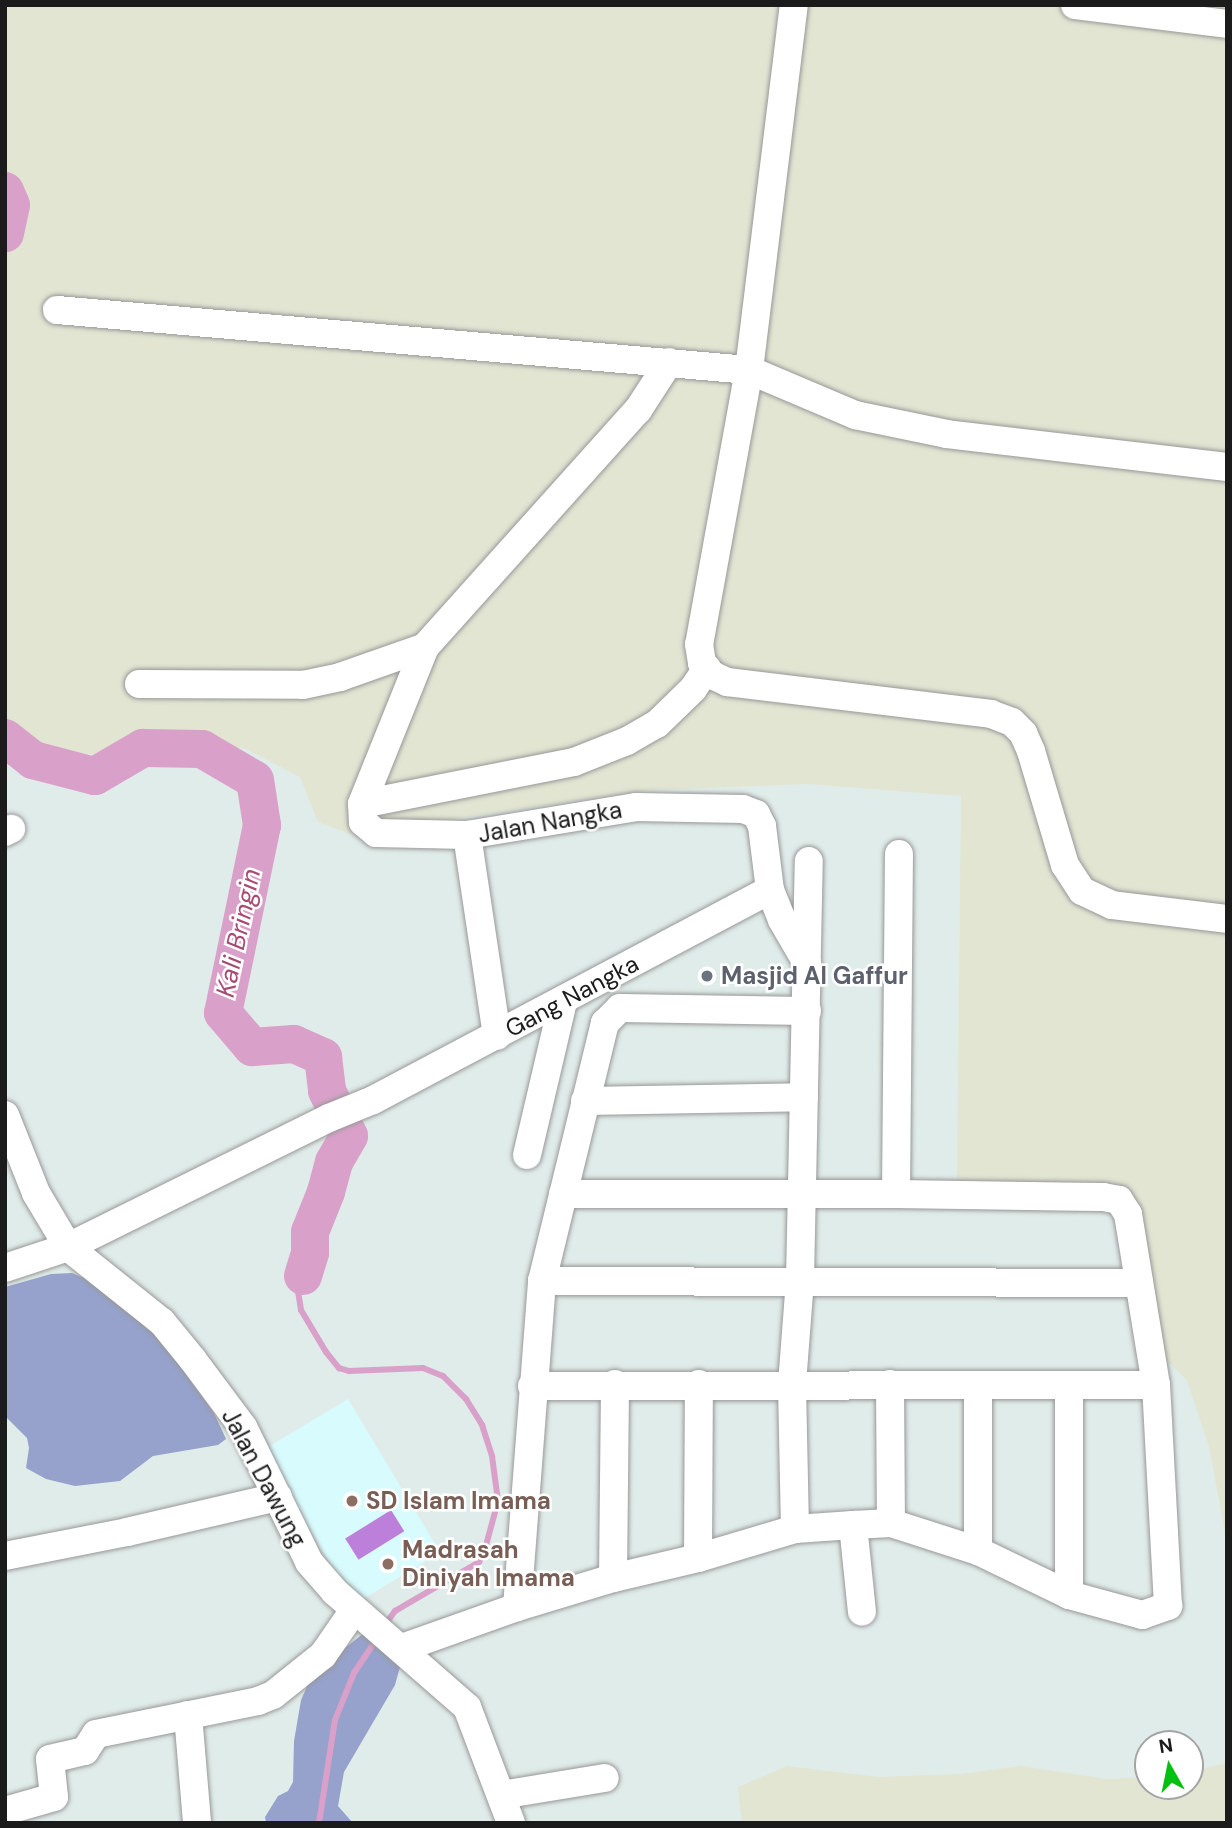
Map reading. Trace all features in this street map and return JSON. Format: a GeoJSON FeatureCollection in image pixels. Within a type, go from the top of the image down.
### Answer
{"type":"FeatureCollection","features":[{"type":"Feature","properties":{"kind":"street"},"geometry":{"type":"LineString","coordinates":[[794,5],[749,370],[699,644],[702,663],[712,675],[727,682],[991,714],[1012,722],[1023,733],[1031,751],[1065,865],[1082,891],[1112,905],[1227,919]]}},
{"type":"Feature","properties":{"kind":"street"},"geometry":{"type":"LineString","coordinates":[[1075,5],[1227,24]]}},
{"type":"Feature","properties":{"kind":"street"},"geometry":{"type":"LineString","coordinates":[[57,310],[749,370],[855,415],[934,432],[1227,467]]}},
{"type":"Feature","properties":{"kind":"street"},"geometry":{"type":"LineString","coordinates":[[467,835],[376,833],[363,822],[362,804],[425,647],[638,410],[669,362]]}},
{"type":"Feature","properties":{"kind":"street"},"geometry":{"type":"LineString","coordinates":[[139,684],[303,685],[340,677],[425,647]]}},
{"type":"Feature","properties":{"kind":"street"},"geometry":{"type":"LineString","coordinates":[[362,804],[501,779],[585,758],[627,741],[657,724],[693,689],[707,668]]}},
{"type":"Feature","properties":{"kind":"street","name":"Jalan Nangka"},"geometry":{"type":"LineString","coordinates":[[497,1036],[467,835],[636,807],[743,809],[756,814],[762,825],[770,890],[782,920],[807,963]]}},
{"type":"Feature","properties":{"kind":"street"},"geometry":{"type":"LineString","coordinates":[[896,1194],[899,854]]}},
{"type":"Feature","properties":{"kind":"street"},"geometry":{"type":"LineString","coordinates":[[795,1529],[792,1376],[800,1280],[809,861]]}},
{"type":"Feature","properties":{"kind":"street","name":"Gang Nangka"},"geometry":{"type":"LineString","coordinates":[[68,1247],[329,1118],[373,1100],[770,890]]}},
{"type":"Feature","properties":{"kind":"street"},"geometry":{"type":"LineString","coordinates":[[527,1155],[563,1001]]}},
{"type":"Feature","properties":{"kind":"street"},"geometry":{"type":"LineString","coordinates":[[517,1606],[532,1378],[542,1281],[605,1023],[620,1008],[807,1011]]}},
{"type":"Feature","properties":{"kind":"street"},"geometry":{"type":"LineString","coordinates":[[585,1101],[804,1097]]}},
{"type":"Feature","properties":{"kind":"street"},"geometry":{"type":"LineString","coordinates":[[5,1115],[36,1193],[68,1247],[5,1268]]}},
{"type":"Feature","properties":{"kind":"street"},"geometry":{"type":"LineString","coordinates":[[397,1643],[613,1578],[698,1558],[795,1529],[891,1523],[978,1551],[1069,1595],[1142,1615],[1168,1606],[1154,1377],[1128,1214],[1123,1203],[1113,1198],[896,1194],[563,1194]]}},
{"type":"Feature","properties":{"kind":"street","name":"Jalan Dawung"},"geometry":{"type":"LineString","coordinates":[[68,1247],[162,1322],[243,1427],[309,1562],[361,1615],[397,1643],[467,1707],[511,1823]]}},
{"type":"Feature","properties":{"kind":"street"},"geometry":{"type":"LineString","coordinates":[[542,1281],[1139,1283]]}},
{"type":"Feature","properties":{"kind":"street"},"geometry":{"type":"LineString","coordinates":[[624,1379],[699,1384],[792,1376],[890,1384],[1069,1385],[1154,1377]]}},
{"type":"Feature","properties":{"kind":"street"},"geometry":{"type":"LineString","coordinates":[[532,1378],[1154,1377]]}},
{"type":"Feature","properties":{"kind":"street"},"geometry":{"type":"LineString","coordinates":[[613,1578],[624,1379]]}},
{"type":"Feature","properties":{"kind":"street"},"geometry":{"type":"LineString","coordinates":[[698,1558],[699,1384]]}},
{"type":"Feature","properties":{"kind":"street"},"geometry":{"type":"LineString","coordinates":[[890,1384],[891,1523]]}},
{"type":"Feature","properties":{"kind":"street"},"geometry":{"type":"LineString","coordinates":[[978,1385],[978,1551]]}},
{"type":"Feature","properties":{"kind":"street"},"geometry":{"type":"LineString","coordinates":[[1069,1385],[1069,1595]]}},
{"type":"Feature","properties":{"kind":"street"},"geometry":{"type":"LineString","coordinates":[[5,1556],[127,1532],[278,1497]]}},
{"type":"Feature","properties":{"kind":"street"},"geometry":{"type":"LineString","coordinates":[[852,1525],[862,1612]]}},
{"type":"Feature","properties":{"kind":"street"},"geometry":{"type":"LineString","coordinates":[[9,1823],[5,1812],[54,1797],[50,1759],[85,1751],[96,1734],[258,1701],[287,1687],[323,1655],[361,1615]]}},
{"type":"Feature","properties":{"kind":"street"},"geometry":{"type":"LineString","coordinates":[[188,1715],[197,1823]]}},
{"type":"Feature","properties":{"kind":"street"},"geometry":{"type":"LineString","coordinates":[[501,1795],[605,1778]]}},
{"type":"Feature","properties":{"kind":"shaded area"},"geometry":{"type":"Polygon","coordinates":[[[5,5],[1227,5],[1227,1543],[1209,1446],[1187,1380],[1166,1360],[1123,1187],[957,1181],[961,796],[808,784],[649,790],[350,834],[318,822],[300,777],[246,749],[197,741],[146,743],[106,757],[44,746],[5,719],[5,248],[19,234],[13,189],[5,166],[5,5]]]}},
{"type":"Feature","properties":{"kind":"shaded area"},"geometry":{"type":"Polygon","coordinates":[[[72,1273],[91,1281],[161,1340],[214,1413],[226,1439],[218,1445],[153,1456],[120,1481],[75,1486],[46,1479],[26,1468],[29,1448],[27,1438],[5,1416],[5,1287],[51,1274],[72,1273]]]}},
{"type":"Feature","properties":{"kind":"shaded area","name":"SD Islam Imama"},"geometry":{"type":"Polygon","coordinates":[[[348,1399],[440,1552],[354,1604],[262,1451],[348,1399]]]}},
{"type":"Feature","properties":{"kind":"shaded area"},"geometry":{"type":"Polygon","coordinates":[[[391,1510],[404,1531],[358,1560],[345,1539],[391,1510]]]}},
{"type":"Feature","properties":{"kind":"shaded area"},"geometry":{"type":"Polygon","coordinates":[[[364,1633],[400,1667],[395,1685],[344,1772],[338,1806],[353,1823],[266,1823],[265,1817],[278,1796],[288,1791],[293,1782],[294,1741],[301,1700],[309,1682],[331,1659],[364,1633]]]}},
{"type":"Feature","properties":{"kind":"shaded area"},"geometry":{"type":"Polygon","coordinates":[[[1227,1763],[1227,1823],[742,1823],[738,1787],[787,1766],[878,1777],[960,1774],[1021,1766],[1106,1779],[1134,1778],[1134,1800],[1204,1800],[1204,1769],[1227,1763]]]}},
{"type":"Feature","properties":{"kind":"waterway","name":"Kali Bringin"},"geometry":{"type":"LineString","coordinates":[[5,191],[11,205],[5,233]]}},
{"type":"Feature","properties":{"kind":"waterway","name":"Kali Bringin"},"geometry":{"type":"LineString","coordinates":[[5,738],[33,760],[95,776],[143,748],[202,749],[255,780],[262,825],[223,1013],[252,1047],[294,1044],[323,1057],[327,1091],[349,1136],[334,1162],[326,1192],[310,1232],[310,1253],[303,1276]]}},
{"type":"Feature","properties":{"kind":"waterway"},"geometry":{"type":"LineString","coordinates":[[303,1276],[298,1291],[301,1310],[326,1352],[339,1368],[349,1371],[423,1368],[443,1376],[466,1399],[482,1425],[492,1456],[498,1501],[479,1562],[395,1611],[385,1625]]}},
{"type":"Feature","properties":{"kind":"waterway"},"geometry":{"type":"LineString","coordinates":[[319,1823],[335,1720],[354,1673],[378,1637]]}},
{"type":"Feature","properties":{"kind":"place","name":"Masjid Al Gaffur"},"geometry":{"type":"Point","coordinates":[707,976]}},
{"type":"Feature","properties":{"kind":"place","name":"SD Islam Imama"},"geometry":{"type":"Point","coordinates":[352,1501]}},
{"type":"Feature","properties":{"kind":"place","name":"Madrasah Diniyah Imama"},"geometry":{"type":"Point","coordinates":[388,1564]}}]}
